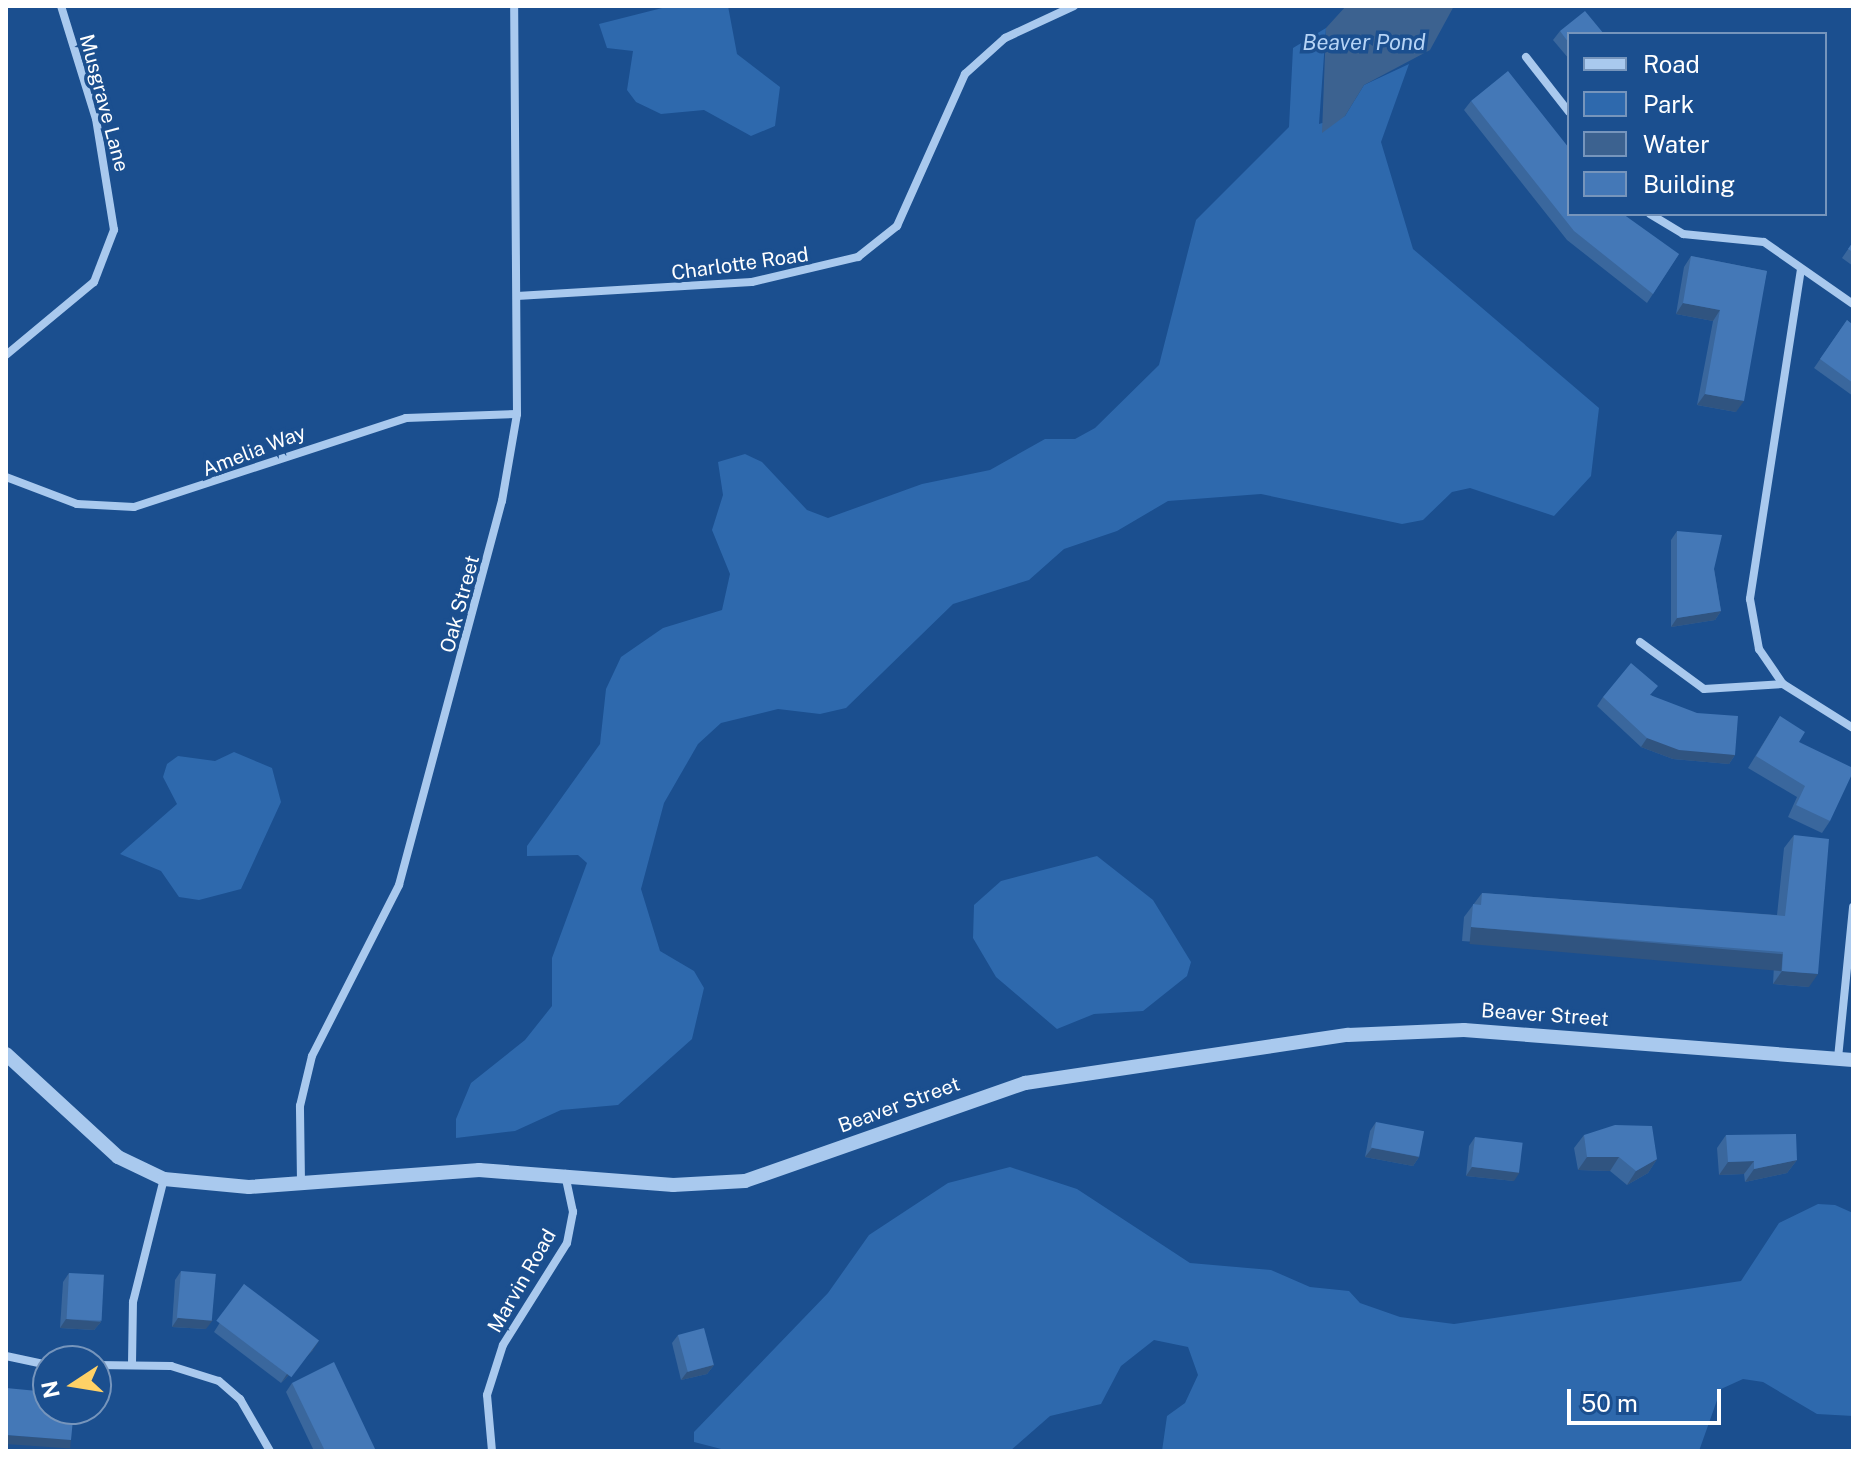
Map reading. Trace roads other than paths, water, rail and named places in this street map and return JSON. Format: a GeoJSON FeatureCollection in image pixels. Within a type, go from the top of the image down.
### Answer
{"type":"FeatureCollection","features":[{"type":"Feature","properties":{"kind":"street","name":"Musgrave Lane"},"geometry":{"type":"LineString","coordinates":[[6,355],[94,282],[114,230],[96,119],[61,6]]}},
{"type":"Feature","properties":{"kind":"street","name":"Oak Street"},"geometry":{"type":"LineString","coordinates":[[301,1182],[300,1106],[312,1056],[399,885],[483,584],[517,414],[514,6]]}},
{"type":"Feature","properties":{"kind":"street","name":"Charlotte Road"},"geometry":{"type":"LineString","coordinates":[[517,296],[694,289],[809,273],[858,257],[897,226],[965,74],[1005,38],[1074,6]]}},
{"type":"Feature","properties":{"kind":"street"},"geometry":{"type":"LineString","coordinates":[[1526,57],[1567,109]]}},
{"type":"Feature","properties":{"kind":"street"},"geometry":{"type":"LineString","coordinates":[[1653,216],[1683,234],[1764,242],[1853,304]]}},
{"type":"Feature","properties":{"kind":"street"},"geometry":{"type":"LineString","coordinates":[[1801,269],[1750,599],[1759,649],[1783,684],[1853,728]]}},
{"type":"Feature","properties":{"kind":"street","name":"Amelia Way"},"geometry":{"type":"LineString","coordinates":[[6,477],[77,504],[134,507],[406,418],[517,414]]}},
{"type":"Feature","properties":{"kind":"street"},"geometry":{"type":"LineString","coordinates":[[1640,642],[1704,689],[1783,684]]}},
{"type":"Feature","properties":{"kind":"street"},"geometry":{"type":"LineString","coordinates":[[1846,1059],[1853,907]]}},
{"type":"Feature","properties":{"kind":"street","name":"Beaver Street"},"geometry":{"type":"LineString","coordinates":[[6,1054],[89,1136],[164,1179],[216,1187],[424,1171],[565,1173],[673,1185],[745,1181],[1025,1083],[1348,1035],[1464,1030],[1846,1059]]}},
{"type":"Feature","properties":{"kind":"street","name":"Marvin Road"},"geometry":{"type":"LineString","coordinates":[[492,1451],[487,1395],[503,1345],[567,1243],[573,1212],[565,1173]]}},
{"type":"Feature","properties":{"kind":"street"},"geometry":{"type":"LineString","coordinates":[[132,1364],[133,1302],[164,1179]]}},
{"type":"Feature","properties":{"kind":"street"},"geometry":{"type":"LineString","coordinates":[[6,1356],[32,1362]]}},
{"type":"Feature","properties":{"kind":"street"},"geometry":{"type":"LineString","coordinates":[[112,1365],[132,1364],[219,1381],[240,1399],[270,1451]]}},
{"type":"Feature","properties":{"kind":"water","name":"Beaver Pond"},"geometry":{"type":"Polygon","coordinates":[[[1346,6],[1454,6],[1430,50],[1364,85],[1345,116],[1322,133],[1326,28],[1346,6]]]}}]}
